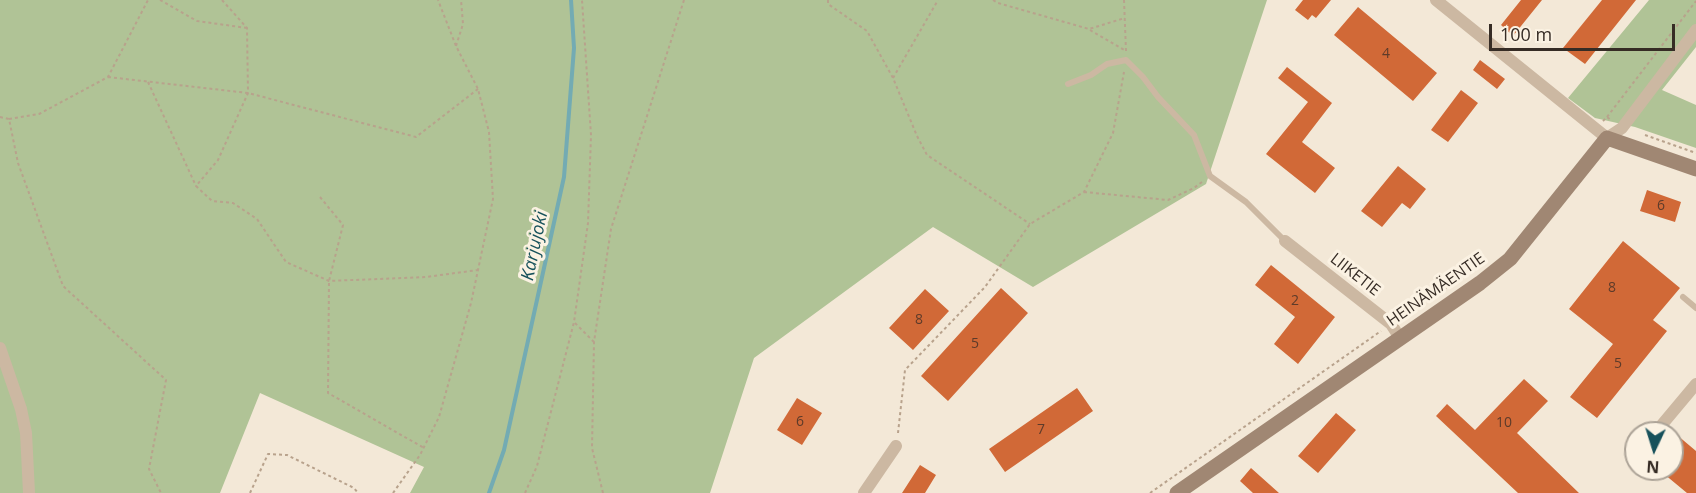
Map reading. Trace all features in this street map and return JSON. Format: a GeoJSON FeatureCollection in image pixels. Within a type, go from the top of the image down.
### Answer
{"type":"FeatureCollection","features":[{"type":"Feature","properties":{"kind":"street"},"geometry":{"type":"LineString","coordinates":[[1436,0],[1602,134],[1696,169]]}},
{"type":"Feature","properties":{"kind":"street"},"geometry":{"type":"LineString","coordinates":[[1602,134],[1622,128],[1696,30]]}},
{"type":"Feature","properties":{"kind":"street","name":"HEINÄMÄENTIE"},"geometry":{"type":"LineString","coordinates":[[1177,493],[1480,283],[1510,259],[1602,134]]}},
{"type":"Feature","properties":{"kind":"street","name":"LIIKETIE"},"geometry":{"type":"LineString","coordinates":[[1285,241],[1391,324],[1400,338]]}},
{"type":"Feature","properties":{"kind":"street"},"geometry":{"type":"LineString","coordinates":[[0,348],[21,409],[26,433],[28,493]]}},
{"type":"Feature","properties":{"kind":"street"},"geometry":{"type":"LineString","coordinates":[[1665,421],[1696,384]]}},
{"type":"Feature","properties":{"kind":"street"},"geometry":{"type":"LineString","coordinates":[[864,493],[896,446]]}},
{"type":"Feature","properties":{"kind":"lane"},"geometry":{"type":"LineString","coordinates":[[1068,84],[1091,75],[1107,64],[1126,60],[1143,77],[1158,98],[1194,135],[1210,176],[1246,202],[1285,241]]}},
{"type":"Feature","properties":{"kind":"lane"},"geometry":{"type":"LineString","coordinates":[[1683,297],[1696,308]]}},
{"type":"Feature","properties":{"kind":"path"},"geometry":{"type":"LineString","coordinates":[[108,77],[148,0]]}},
{"type":"Feature","properties":{"kind":"path"},"geometry":{"type":"LineString","coordinates":[[160,0],[197,21],[247,28]]}},
{"type":"Feature","properties":{"kind":"path"},"geometry":{"type":"LineString","coordinates":[[196,186],[218,160],[248,93],[247,28],[222,0]]}},
{"type":"Feature","properties":{"kind":"path"},"geometry":{"type":"LineString","coordinates":[[393,493],[409,473],[439,417],[457,359],[493,199],[489,132],[478,89],[456,46],[438,0]]}},
{"type":"Feature","properties":{"kind":"path"},"geometry":{"type":"LineString","coordinates":[[456,46],[463,24],[461,0]]}},
{"type":"Feature","properties":{"kind":"path"},"geometry":{"type":"LineString","coordinates":[[525,493],[537,466],[574,322],[588,223],[591,135],[582,0]]}},
{"type":"Feature","properties":{"kind":"path"},"geometry":{"type":"LineString","coordinates":[[603,493],[592,448],[594,342],[611,230],[684,0]]}},
{"type":"Feature","properties":{"kind":"path"},"geometry":{"type":"LineString","coordinates":[[828,0],[828,4],[867,31],[893,78],[927,155],[1030,224]]}},
{"type":"Feature","properties":{"kind":"path"},"geometry":{"type":"LineString","coordinates":[[893,78],[938,0]]}},
{"type":"Feature","properties":{"kind":"path"},"geometry":{"type":"LineString","coordinates":[[993,0],[1089,29],[1126,51]]}},
{"type":"Feature","properties":{"kind":"path"},"geometry":{"type":"LineString","coordinates":[[896,446],[905,370],[985,287],[1030,224],[1084,192],[1113,133],[1126,60],[1124,0]]}},
{"type":"Feature","properties":{"kind":"path"},"geometry":{"type":"LineString","coordinates":[[1602,134],[1607,117],[1696,1]]}},
{"type":"Feature","properties":{"kind":"path"},"geometry":{"type":"LineString","coordinates":[[1089,29],[1125,18]]}},
{"type":"Feature","properties":{"kind":"path"},"geometry":{"type":"LineString","coordinates":[[0,117],[9,119],[39,114],[108,77],[248,93],[416,137],[478,89]]}},
{"type":"Feature","properties":{"kind":"path"},"geometry":{"type":"LineString","coordinates":[[148,81],[196,186],[212,201],[233,203],[257,219],[286,262],[330,280],[426,277],[478,270]]}},
{"type":"Feature","properties":{"kind":"path"},"geometry":{"type":"LineString","coordinates":[[1607,117],[1622,128]]}},
{"type":"Feature","properties":{"kind":"path"},"geometry":{"type":"LineString","coordinates":[[9,119],[18,163],[63,286],[166,380],[149,469],[161,493]]}},
{"type":"Feature","properties":{"kind":"path"},"geometry":{"type":"LineString","coordinates":[[1643,135],[1696,153]]}},
{"type":"Feature","properties":{"kind":"path"},"geometry":{"type":"LineString","coordinates":[[1084,192],[1168,200],[1194,188],[1210,176]]}},
{"type":"Feature","properties":{"kind":"path"},"geometry":{"type":"LineString","coordinates":[[320,197],[343,225],[330,280],[328,393],[424,448]]}},
{"type":"Feature","properties":{"kind":"path"},"geometry":{"type":"LineString","coordinates":[[1150,493],[1391,324],[1478,266]]}},
{"type":"Feature","properties":{"kind":"path"},"geometry":{"type":"LineString","coordinates":[[574,322],[594,342]]}},
{"type":"Feature","properties":{"kind":"path"},"geometry":{"type":"LineString","coordinates":[[250,493],[268,454],[287,455],[354,488],[358,493]]}},
{"type":"Feature","properties":{"kind":"green space"},"geometry":{"type":"Polygon","coordinates":[[[0,0],[1267,0],[1206,184],[1033,287],[933,227],[754,358],[710,493],[410,493],[424,467],[260,393],[220,493],[0,493],[0,0]]]}},
{"type":"Feature","properties":{"kind":"green space"},"geometry":{"type":"Polygon","coordinates":[[[1649,0],[1696,0],[1696,47],[1662,90],[1696,105],[1696,148],[1635,127],[1595,118],[1568,98],[1649,0]]]}},
{"type":"Feature","properties":{"kind":"building"},"geometry":{"type":"Polygon","coordinates":[[[1303,0],[1331,0],[1316,18],[1312,15],[1308,20],[1295,10],[1303,0]]]}},
{"type":"Feature","properties":{"kind":"building"},"geometry":{"type":"Polygon","coordinates":[[[1521,0],[1542,0],[1513,36],[1501,25],[1521,0]]]}},
{"type":"Feature","properties":{"kind":"building"},"geometry":{"type":"Polygon","coordinates":[[[1602,0],[1636,0],[1585,64],[1563,48],[1602,0]]]}},
{"type":"Feature","properties":{"kind":"building"},"geometry":{"type":"Polygon","coordinates":[[[1358,7],[1437,73],[1413,101],[1334,35],[1358,7]]]}},
{"type":"Feature","properties":{"kind":"building"},"geometry":{"type":"Polygon","coordinates":[[[1480,60],[1505,79],[1497,89],[1473,70],[1480,60]]]}},
{"type":"Feature","properties":{"kind":"building"},"geometry":{"type":"Polygon","coordinates":[[[1287,67],[1332,103],[1302,142],[1335,168],[1315,193],[1266,154],[1308,102],[1278,78],[1287,67]]]}},
{"type":"Feature","properties":{"kind":"building"},"geometry":{"type":"Polygon","coordinates":[[[1461,90],[1478,103],[1448,142],[1431,130],[1461,90]]]}},
{"type":"Feature","properties":{"kind":"building"},"geometry":{"type":"Polygon","coordinates":[[[1398,166],[1426,189],[1410,209],[1402,203],[1382,227],[1361,211],[1398,166]]]}},
{"type":"Feature","properties":{"kind":"building"},"geometry":{"type":"Polygon","coordinates":[[[1647,190],[1681,202],[1675,222],[1640,211],[1647,190]]]}},
{"type":"Feature","properties":{"kind":"building"},"geometry":{"type":"Polygon","coordinates":[[[1623,241],[1680,288],[1653,320],[1667,331],[1597,418],[1570,397],[1613,344],[1569,309],[1623,241]]]}},
{"type":"Feature","properties":{"kind":"building"},"geometry":{"type":"Polygon","coordinates":[[[1271,265],[1335,317],[1298,364],[1274,344],[1295,317],[1255,285],[1271,265]]]}},
{"type":"Feature","properties":{"kind":"building"},"geometry":{"type":"Polygon","coordinates":[[[1001,288],[1028,313],[948,401],[921,376],[1001,288]]]}},
{"type":"Feature","properties":{"kind":"building"},"geometry":{"type":"Polygon","coordinates":[[[925,289],[949,311],[913,350],[889,328],[925,289]]]}},
{"type":"Feature","properties":{"kind":"building"},"geometry":{"type":"Polygon","coordinates":[[[1524,379],[1548,401],[1517,433],[1579,493],[1518,493],[1436,416],[1447,404],[1475,430],[1524,379]]]}},
{"type":"Feature","properties":{"kind":"building"},"geometry":{"type":"Polygon","coordinates":[[[1077,388],[1093,411],[1005,472],[989,449],[1077,388]]]}},
{"type":"Feature","properties":{"kind":"building"},"geometry":{"type":"Polygon","coordinates":[[[797,398],[822,413],[802,445],[777,430],[797,398]]]}},
{"type":"Feature","properties":{"kind":"building"},"geometry":{"type":"Polygon","coordinates":[[[1336,413],[1356,430],[1318,473],[1298,456],[1336,413]]]}},
{"type":"Feature","properties":{"kind":"building"},"geometry":{"type":"Polygon","coordinates":[[[1684,441],[1696,451],[1696,493],[1687,493],[1672,481],[1684,481],[1684,441]]]}},
{"type":"Feature","properties":{"kind":"building"},"geometry":{"type":"Polygon","coordinates":[[[920,465],[936,475],[925,493],[902,493],[920,465]]]}},
{"type":"Feature","properties":{"kind":"building"},"geometry":{"type":"Polygon","coordinates":[[[1251,468],[1279,493],[1253,493],[1240,481],[1251,468]]]}},
{"type":"Feature","properties":{"kind":"waterway","name":"Karjujoki"},"geometry":{"type":"LineString","coordinates":[[489,493],[504,450],[564,177],[574,48],[571,0]]}}]}
